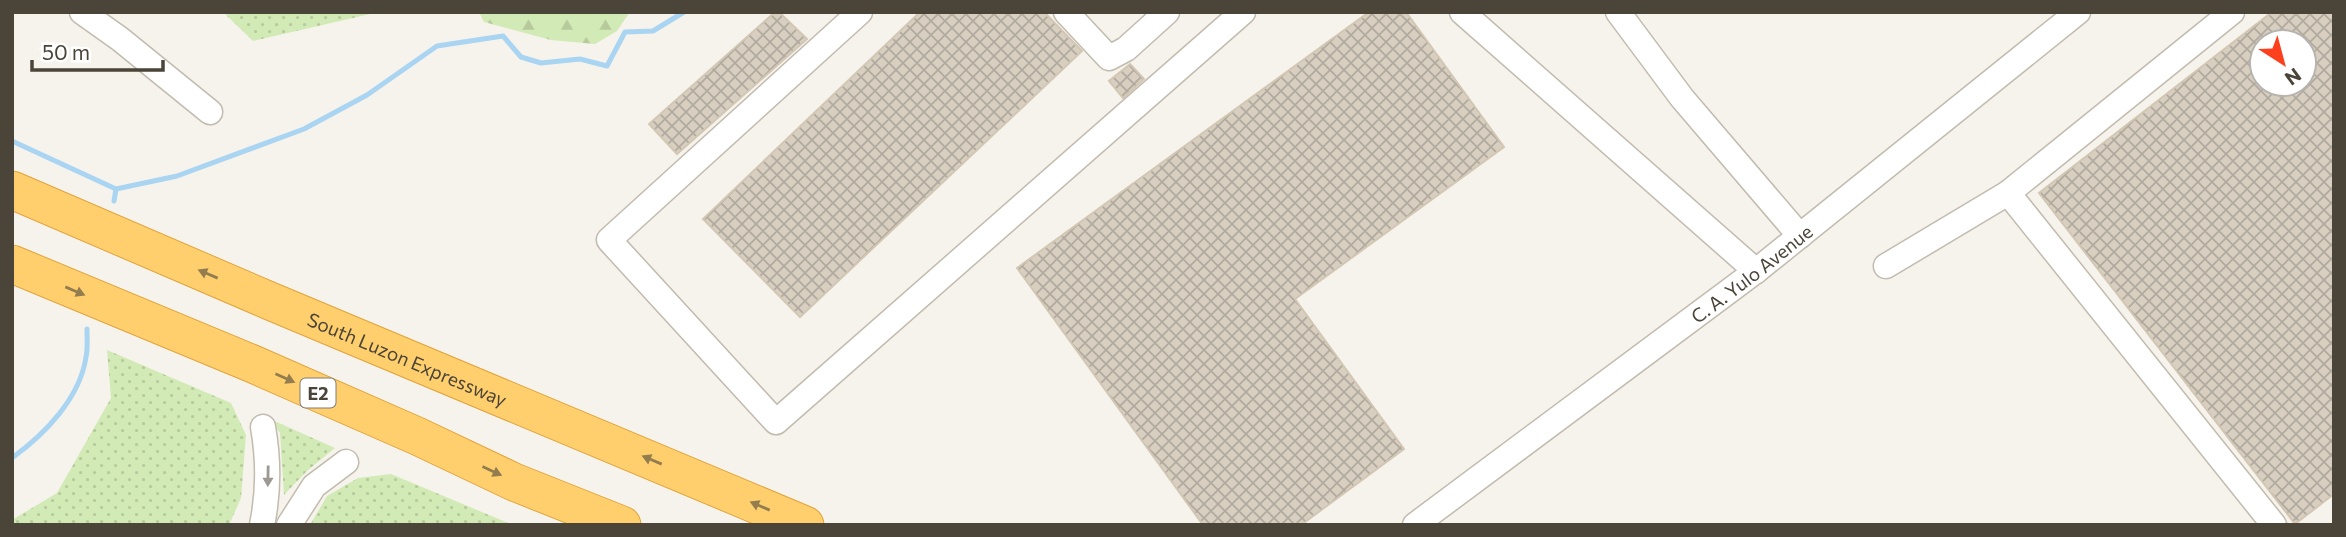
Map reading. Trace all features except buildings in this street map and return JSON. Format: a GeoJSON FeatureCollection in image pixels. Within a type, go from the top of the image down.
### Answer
{"type":"FeatureCollection","features":[{"type":"Feature","properties":{"kind":"highway","name":"South Luzon Expressway"},"geometry":{"type":"LineString","coordinates":[[12,190],[270,302],[804,525]]}},
{"type":"Feature","properties":{"kind":"highway","name":"E2"},"geometry":{"type":"LineString","coordinates":[[12,264],[253,364],[514,482],[622,525]]}},
{"type":"Feature","properties":{"kind":"street"},"geometry":{"type":"LineString","coordinates":[[82,12],[120,39],[210,112]]}},
{"type":"Feature","properties":{"kind":"street"},"geometry":{"type":"LineString","coordinates":[[860,12],[609,240],[776,422],[1243,12]]}},
{"type":"Feature","properties":{"kind":"street"},"geometry":{"type":"LineString","coordinates":[[1066,12],[1109,58],[1125,49],[1157,15]]}},
{"type":"Feature","properties":{"kind":"street"},"geometry":{"type":"LineString","coordinates":[[1462,12],[1756,271]]}},
{"type":"Feature","properties":{"kind":"street"},"geometry":{"type":"LineString","coordinates":[[1618,12],[1682,98],[1800,236]]}},
{"type":"Feature","properties":{"kind":"street","name":"C. A. Yulo Avenue"},"geometry":{"type":"LineString","coordinates":[[1415,525],[1756,271],[2078,12]]}},
{"type":"Feature","properties":{"kind":"street"},"geometry":{"type":"LineString","coordinates":[[1886,266],[2008,193],[2232,12]]}},
{"type":"Feature","properties":{"kind":"street"},"geometry":{"type":"LineString","coordinates":[[2008,193],[2274,525]]}},
{"type":"Feature","properties":{"kind":"street"},"geometry":{"type":"LineString","coordinates":[[262,525],[268,481],[268,456],[263,427]]}},
{"type":"Feature","properties":{"kind":"street"},"geometry":{"type":"LineString","coordinates":[[289,525],[314,485],[346,462]]}},
{"type":"Feature","properties":{"kind":"green space"},"geometry":{"type":"Polygon","coordinates":[[[223,12],[379,12],[253,41],[223,12]]]}},
{"type":"Feature","properties":{"kind":"green space"},"geometry":{"type":"Polygon","coordinates":[[[479,12],[630,12],[617,31],[595,44],[551,40],[484,22],[479,12]]]}},
{"type":"Feature","properties":{"kind":"green space"},"geometry":{"type":"Polygon","coordinates":[[[107,350],[231,403],[246,435],[241,498],[229,525],[12,525],[12,520],[57,493],[111,398],[107,350]]]}},
{"type":"Feature","properties":{"kind":"green space"},"geometry":{"type":"Polygon","coordinates":[[[270,419],[335,448],[284,495],[280,433],[270,419]]]}},
{"type":"Feature","properties":{"kind":"green space"},"geometry":{"type":"Polygon","coordinates":[[[391,474],[513,525],[310,525],[327,496],[358,478],[391,474]]]}},
{"type":"Feature","properties":{"kind":"waterway"},"geometry":{"type":"LineString","coordinates":[[116,189],[177,176],[304,129],[367,95],[437,46],[503,36],[521,57],[541,63],[580,59],[607,66],[625,32],[653,31],[684,12]]}},
{"type":"Feature","properties":{"kind":"waterway"},"geometry":{"type":"LineString","coordinates":[[12,141],[116,189],[114,201]]}},
{"type":"Feature","properties":{"kind":"waterway"},"geometry":{"type":"LineString","coordinates":[[12,458],[37,438],[69,401],[82,372],[87,350],[87,329]]}}]}
